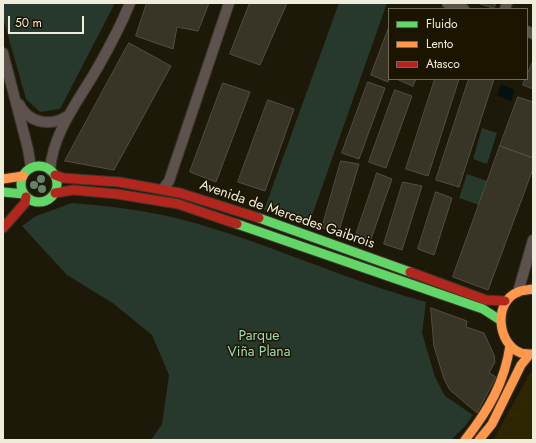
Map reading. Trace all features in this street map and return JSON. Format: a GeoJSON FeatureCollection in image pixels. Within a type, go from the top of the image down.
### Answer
{"type":"FeatureCollection","features":[{"type":"Feature","properties":{"kind":"street"},"geometry":{"type":"LineString","coordinates":[[16,214],[37,202],[49,199],[55,193],[57,187],[53,172],[53,148],[69,114],[114,39],[130,3]]}},
{"type":"Feature","properties":{"kind":"street"},"geometry":{"type":"LineString","coordinates":[[163,189],[169,181],[229,3]]}},
{"type":"Feature","properties":{"kind":"street"},"geometry":{"type":"LineString","coordinates":[[447,3],[461,8]]}},
{"type":"Feature","properties":{"kind":"street"},"geometry":{"type":"LineString","coordinates":[[3,53],[15,95],[31,168]]}},
{"type":"Feature","properties":{"kind":"street"},"geometry":{"type":"LineString","coordinates":[[15,95],[23,112],[37,121],[49,123],[59,121],[69,114]]}},
{"type":"Feature","properties":{"kind":"street"},"geometry":{"type":"LineString","coordinates":[[6,225],[25,203],[25,195],[21,185],[23,176],[31,168],[43,166],[53,172]]}},
{"type":"Feature","properties":{"kind":"street","name":"Avenida de Mercedes Gaibrois"},"geometry":{"type":"LineString","coordinates":[[53,172],[63,178],[119,182],[180,193],[283,226],[486,300],[505,301]]}},
{"type":"Feature","properties":{"kind":"street"},"geometry":{"type":"LineString","coordinates":[[3,179],[23,176]]}},
{"type":"Feature","properties":{"kind":"street","name":"Avenida de Mercedes Gaibrois"},"geometry":{"type":"LineString","coordinates":[[55,193],[73,190],[118,194],[178,204],[482,309],[500,320]]}},
{"type":"Feature","properties":{"kind":"street"},"geometry":{"type":"LineString","coordinates":[[3,192],[25,195],[37,202]]}},
{"type":"Feature","properties":{"kind":"street"},"geometry":{"type":"LineString","coordinates":[[518,292],[533,240]]}},
{"type":"Feature","properties":{"kind":"street"},"geometry":{"type":"LineString","coordinates":[[532,354],[524,353],[510,345],[502,329],[500,312],[505,301],[518,292],[533,289]]}},
{"type":"Feature","properties":{"kind":"street"},"geometry":{"type":"LineString","coordinates":[[465,440],[482,419],[496,394],[505,373],[510,345]]}},
{"type":"Feature","properties":{"kind":"street"},"geometry":{"type":"LineString","coordinates":[[479,440],[495,418],[521,365],[532,354]]}},
{"type":"Feature","properties":{"kind":"shaded area"},"geometry":{"type":"Polygon","coordinates":[[[501,84],[515,90],[511,101],[497,95],[501,84]]]}},
{"type":"Feature","properties":{"kind":"shaded area"},"geometry":{"type":"Polygon","coordinates":[[[533,372],[533,440],[493,440],[530,373],[533,372]]]}},
{"type":"Feature","properties":{"kind":"green space"},"geometry":{"type":"Polygon","coordinates":[[[3,3],[115,3],[60,109],[40,112],[26,99],[3,18],[3,3]]]}},
{"type":"Feature","properties":{"kind":"green space"},"geometry":{"type":"Polygon","coordinates":[[[339,3],[387,3],[308,227],[264,210],[339,3]]]}},
{"type":"Feature","properties":{"kind":"green space"},"geometry":{"type":"Polygon","coordinates":[[[482,128],[497,133],[487,164],[473,159],[482,128]]]}},
{"type":"Feature","properties":{"kind":"green space"},"geometry":{"type":"Polygon","coordinates":[[[467,174],[487,181],[479,205],[459,198],[467,174]]]}},
{"type":"Feature","properties":{"kind":"green space","name":"Parque Viña Plana"},"geometry":{"type":"Polygon","coordinates":[[[72,203],[153,213],[180,219],[242,238],[395,293],[426,302],[422,333],[435,377],[445,396],[473,415],[465,426],[451,440],[151,440],[162,424],[169,375],[152,335],[114,304],[67,275],[22,226],[36,216],[72,203]]]}},
{"type":"Feature","properties":{"kind":"building"},"geometry":{"type":"Polygon","coordinates":[[[147,3],[209,3],[198,31],[177,27],[173,49],[136,36],[147,3]]]}},
{"type":"Feature","properties":{"kind":"building"},"geometry":{"type":"Polygon","coordinates":[[[250,3],[287,3],[260,65],[230,54],[250,3]]]}},
{"type":"Feature","properties":{"kind":"building"},"geometry":{"type":"Polygon","coordinates":[[[478,3],[496,3],[494,8],[478,3]]]}},
{"type":"Feature","properties":{"kind":"building"},"geometry":{"type":"Polygon","coordinates":[[[388,30],[388,82],[371,75],[388,30]]]}},
{"type":"Feature","properties":{"kind":"building"},"geometry":{"type":"Polygon","coordinates":[[[129,43],[171,66],[114,170],[65,161],[129,43]]]}},
{"type":"Feature","properties":{"kind":"building"},"geometry":{"type":"Polygon","coordinates":[[[533,61],[533,89],[523,85],[525,80],[528,80],[528,73],[533,61]]]}},
{"type":"Feature","properties":{"kind":"building"},"geometry":{"type":"Polygon","coordinates":[[[399,80],[416,80],[413,86],[399,80]]]}},
{"type":"Feature","properties":{"kind":"building"},"geometry":{"type":"Polygon","coordinates":[[[435,80],[459,80],[428,176],[406,169],[435,80]]]}},
{"type":"Feature","properties":{"kind":"building"},"geometry":{"type":"Polygon","coordinates":[[[469,80],[494,80],[459,187],[436,180],[469,80]]]}},
{"type":"Feature","properties":{"kind":"building"},"geometry":{"type":"Polygon","coordinates":[[[368,82],[385,88],[359,159],[342,153],[368,82]]]}},
{"type":"Feature","properties":{"kind":"building"},"geometry":{"type":"Polygon","coordinates":[[[223,83],[250,92],[216,182],[190,172],[223,83]]]}},
{"type":"Feature","properties":{"kind":"building"},"geometry":{"type":"Polygon","coordinates":[[[395,90],[412,96],[386,168],[369,162],[395,90]]]}},
{"type":"Feature","properties":{"kind":"building"},"geometry":{"type":"Polygon","coordinates":[[[518,97],[533,102],[533,158],[500,146],[518,97]]]}},
{"type":"Feature","properties":{"kind":"building"},"geometry":{"type":"Polygon","coordinates":[[[268,100],[294,109],[265,191],[238,182],[268,100]]]}},
{"type":"Feature","properties":{"kind":"building"},"geometry":{"type":"Polygon","coordinates":[[[500,146],[533,158],[533,169],[488,290],[453,277],[500,146]]]}},
{"type":"Feature","properties":{"kind":"building"},"geometry":{"type":"Polygon","coordinates":[[[341,161],[359,164],[339,231],[322,228],[341,161]]]}},
{"type":"Feature","properties":{"kind":"building"},"geometry":{"type":"Polygon","coordinates":[[[377,173],[392,179],[371,239],[356,235],[377,173]]]}},
{"type":"Feature","properties":{"kind":"building"},"geometry":{"type":"Polygon","coordinates":[[[403,182],[422,186],[402,250],[384,244],[403,182]]]}},
{"type":"Feature","properties":{"kind":"building"},"geometry":{"type":"Polygon","coordinates":[[[436,192],[452,198],[434,255],[418,249],[436,192]]]}},
{"type":"Feature","properties":{"kind":"building"},"geometry":{"type":"Polygon","coordinates":[[[431,308],[467,321],[466,327],[484,333],[494,355],[495,362],[489,373],[496,377],[477,413],[450,390],[444,379],[434,346],[431,308]]]}},
{"type":"Feature","properties":{"kind":"traffic: fast"},"geometry":{"type":"LineString","coordinates":[[43,166],[52,171],[56,177],[57,184],[56,191],[52,197],[43,202],[35,202],[26,197],[22,191],[21,180],[26,171],[32,167],[43,166]]}},
{"type":"Feature","properties":{"kind":"traffic: fast"},"geometry":{"type":"LineString","coordinates":[[3,192],[24,194]]}},
{"type":"Feature","properties":{"kind":"traffic: fast"},"geometry":{"type":"LineString","coordinates":[[259,218],[410,272]]}},
{"type":"Feature","properties":{"kind":"traffic: fast"},"geometry":{"type":"LineString","coordinates":[[237,224],[483,309],[500,320]]}},
{"type":"Feature","properties":{"kind":"traffic: slow"},"geometry":{"type":"LineString","coordinates":[[3,179],[23,176]]}},
{"type":"Feature","properties":{"kind":"traffic: slow"},"geometry":{"type":"LineString","coordinates":[[533,289],[520,291],[510,297],[505,304],[501,323],[507,341],[513,348],[521,353],[533,354]]}},
{"type":"Feature","properties":{"kind":"traffic: slow"},"geometry":{"type":"LineString","coordinates":[[465,440],[488,407],[500,384],[508,359],[510,345]]}},
{"type":"Feature","properties":{"kind":"traffic: slow"},"geometry":{"type":"LineString","coordinates":[[479,440],[492,424],[521,365],[530,354]]}},
{"type":"Feature","properties":{"kind":"traffic: jam"},"geometry":{"type":"LineString","coordinates":[[55,175],[63,178],[119,182],[180,193],[259,218]]}},
{"type":"Feature","properties":{"kind":"traffic: jam"},"geometry":{"type":"LineString","coordinates":[[55,193],[73,190],[117,194],[178,204],[237,224]]}},
{"type":"Feature","properties":{"kind":"traffic: jam"},"geometry":{"type":"LineString","coordinates":[[3,228],[25,203],[26,197]]}},
{"type":"Feature","properties":{"kind":"traffic: jam"},"geometry":{"type":"LineString","coordinates":[[410,272],[486,300],[505,301]]}}]}
